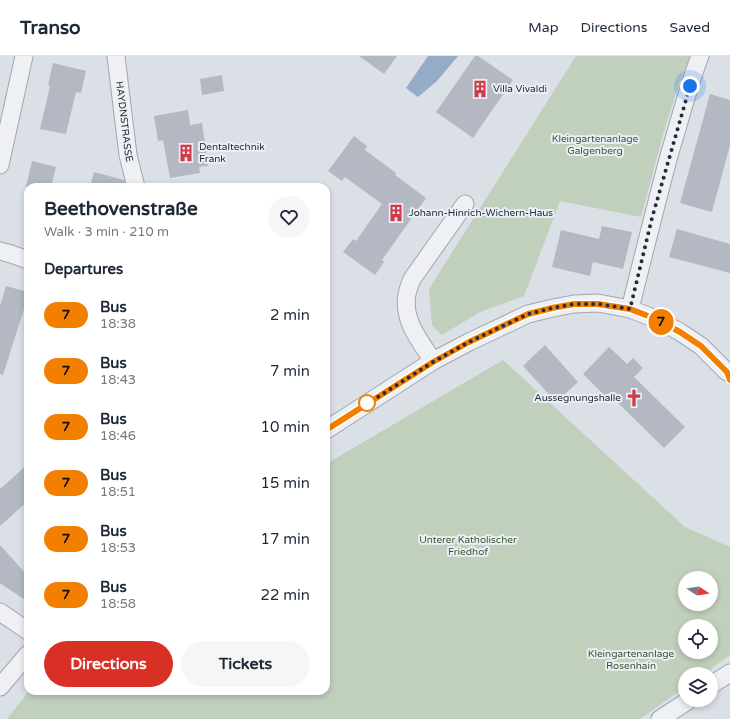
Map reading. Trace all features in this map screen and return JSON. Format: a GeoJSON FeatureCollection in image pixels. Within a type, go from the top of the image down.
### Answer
{"type":"FeatureCollection","features":[{"type":"Feature","properties":{"kind":"street"},"geometry":{"type":"LineString","coordinates":[[0,165],[24,56]]}},
{"type":"Feature","properties":{"kind":"street","name":"HAYDNSTRASSE"},"geometry":{"type":"LineString","coordinates":[[116,56],[128,154],[135,183]]}},
{"type":"Feature","properties":{"kind":"street"},"geometry":{"type":"LineString","coordinates":[[630,309],[658,196],[700,56]]}},
{"type":"Feature","properties":{"kind":"street"},"geometry":{"type":"LineString","coordinates":[[433,362],[414,332],[408,319],[406,307],[407,293],[412,279],[465,204]]}},
{"type":"Feature","properties":{"kind":"street"},"geometry":{"type":"LineString","coordinates":[[0,251],[24,259]]}},
{"type":"Feature","properties":{"kind":"street"},"geometry":{"type":"LineString","coordinates":[[330,427],[433,362],[469,342],[528,314],[574,304],[598,304],[630,309],[656,319],[680,332],[701,346],[729,375]]}},
{"type":"Feature","properties":{"kind":"street"},"geometry":{"type":"LineString","coordinates":[[0,612],[24,627]]}},
{"type":"Feature","properties":{"kind":"street"},"geometry":{"type":"LineString","coordinates":[[0,687],[24,659]]}},
{"type":"Feature","properties":{"kind":"street"},"geometry":{"type":"LineString","coordinates":[[718,681],[730,673]]}},
{"type":"Feature","properties":{"kind":"street"},"geometry":{"type":"LineString","coordinates":[[660,719],[678,707]]}},
{"type":"Feature","properties":{"kind":"green space","name":"Kleingartenanlage Galgenberg"},"geometry":{"type":"Polygon","coordinates":[[[576,56],[690,56],[664,131],[641,217],[560,201],[524,296],[480,312],[442,335],[432,325],[429,289],[576,56]]]}},
{"type":"Feature","properties":{"kind":"green space","name":"Unterer Katholischer Friedhof"},"geometry":{"type":"Polygon","coordinates":[[[503,360],[685,527],[730,547],[730,655],[714,667],[678,667],[678,692],[640,719],[7,719],[26,695],[330,695],[330,462],[503,360]]]}},
{"type":"Feature","properties":{"kind":"water"},"geometry":{"type":"Polygon","coordinates":[[[428,56],[458,56],[437,81],[418,97],[406,88],[428,56]]]}},
{"type":"Feature","properties":{"kind":"building"},"geometry":{"type":"Polygon","coordinates":[[[359,56],[397,56],[384,74],[359,56]]]}},
{"type":"Feature","properties":{"kind":"building","name":"Villa Vivaldi"},"geometry":{"type":"Polygon","coordinates":[[[475,56],[478,56],[513,80],[473,138],[436,112],[475,56]]]}},
{"type":"Feature","properties":{"kind":"building"},"geometry":{"type":"Polygon","coordinates":[[[53,63],[86,71],[81,93],[76,92],[66,134],[40,129],[50,86],[48,85],[53,63]]]}},
{"type":"Feature","properties":{"kind":"building"},"geometry":{"type":"Polygon","coordinates":[[[222,75],[224,91],[202,95],[200,79],[222,75]]]}},
{"type":"Feature","properties":{"kind":"building"},"geometry":{"type":"Polygon","coordinates":[[[710,94],[730,100],[730,145],[712,212],[680,203],[710,94]]]}},
{"type":"Feature","properties":{"kind":"building","name":"Dentaltechnik Frank"},"geometry":{"type":"Polygon","coordinates":[[[188,110],[190,125],[202,123],[208,166],[199,167],[200,173],[170,178],[163,140],[158,141],[154,116],[188,110]]]}},
{"type":"Feature","properties":{"kind":"building","name":"Johann-Hinrich-Wichern-Haus"},"geometry":{"type":"Polygon","coordinates":[[[354,136],[367,146],[365,150],[426,198],[382,260],[384,262],[375,275],[343,252],[353,239],[356,241],[382,204],[345,177],[342,181],[328,171],[354,136]]]}},
{"type":"Feature","properties":{"kind":"building"},"geometry":{"type":"Polygon","coordinates":[[[32,161],[56,167],[52,183],[27,183],[32,161]]]}},
{"type":"Feature","properties":{"kind":"building"},"geometry":{"type":"Polygon","coordinates":[[[94,172],[124,180],[125,183],[91,183],[94,172]]]}},
{"type":"Feature","properties":{"kind":"building"},"geometry":{"type":"Polygon","coordinates":[[[602,226],[632,232],[623,269],[593,262],[590,276],[552,267],[561,230],[599,239],[602,226]]]}},
{"type":"Feature","properties":{"kind":"building"},"geometry":{"type":"Polygon","coordinates":[[[677,229],[730,244],[730,273],[669,257],[677,229]]]}},
{"type":"Feature","properties":{"kind":"building"},"geometry":{"type":"Polygon","coordinates":[[[6,286],[24,291],[24,309],[3,375],[0,374],[0,306],[6,286]]]}},
{"type":"Feature","properties":{"kind":"building"},"geometry":{"type":"Polygon","coordinates":[[[545,345],[578,382],[556,402],[523,366],[545,345]]]}},
{"type":"Feature","properties":{"kind":"building","name":"Aussegnungshalle"},"geometry":{"type":"Polygon","coordinates":[[[609,347],[627,364],[633,358],[643,368],[634,377],[685,427],[664,448],[611,396],[608,399],[583,374],[609,347]]]}},
{"type":"Feature","properties":{"kind":"building"},"geometry":{"type":"Polygon","coordinates":[[[24,468],[24,505],[0,526],[0,489],[24,468]]]}},
{"type":"Feature","properties":{"kind":"building"},"geometry":{"type":"Polygon","coordinates":[[[0,545],[24,572],[24,599],[0,583],[0,545]]]}},
{"type":"Feature","properties":{"kind":"bus line","name":"7"},"geometry":{"type":"LineString","coordinates":[[330,427],[433,362],[469,342],[528,314],[574,304],[598,304],[630,309],[656,319],[680,332],[701,346],[727,372],[730,380]]}},
{"type":"Feature","properties":{"kind":"place","name":"Villa Vivaldi"},"geometry":{"type":"Point","coordinates":[480,89]}},
{"type":"Feature","properties":{"kind":"place","name":"Dentaltechnik Frank"},"geometry":{"type":"Point","coordinates":[186,153]}},
{"type":"Feature","properties":{"kind":"place","name":"Johann-Hinrich-Wichern-Haus"},"geometry":{"type":"Point","coordinates":[396,213]}},
{"type":"Feature","properties":{"kind":"place","name":"Aussegnungshalle"},"geometry":{"type":"Point","coordinates":[634,398]}},
{"type":"Feature","properties":{"kind":"route"},"geometry":{"type":"LineString","coordinates":[[367,403],[433,362],[469,342],[528,314],[574,304],[598,304],[630,309],[652,218],[690,86]]}},
{"type":"Feature","properties":{"kind":"park label","name":"Kleingartenanlage Rosenhain"},"geometry":{"type":"Point","coordinates":[631,660]}}]}
